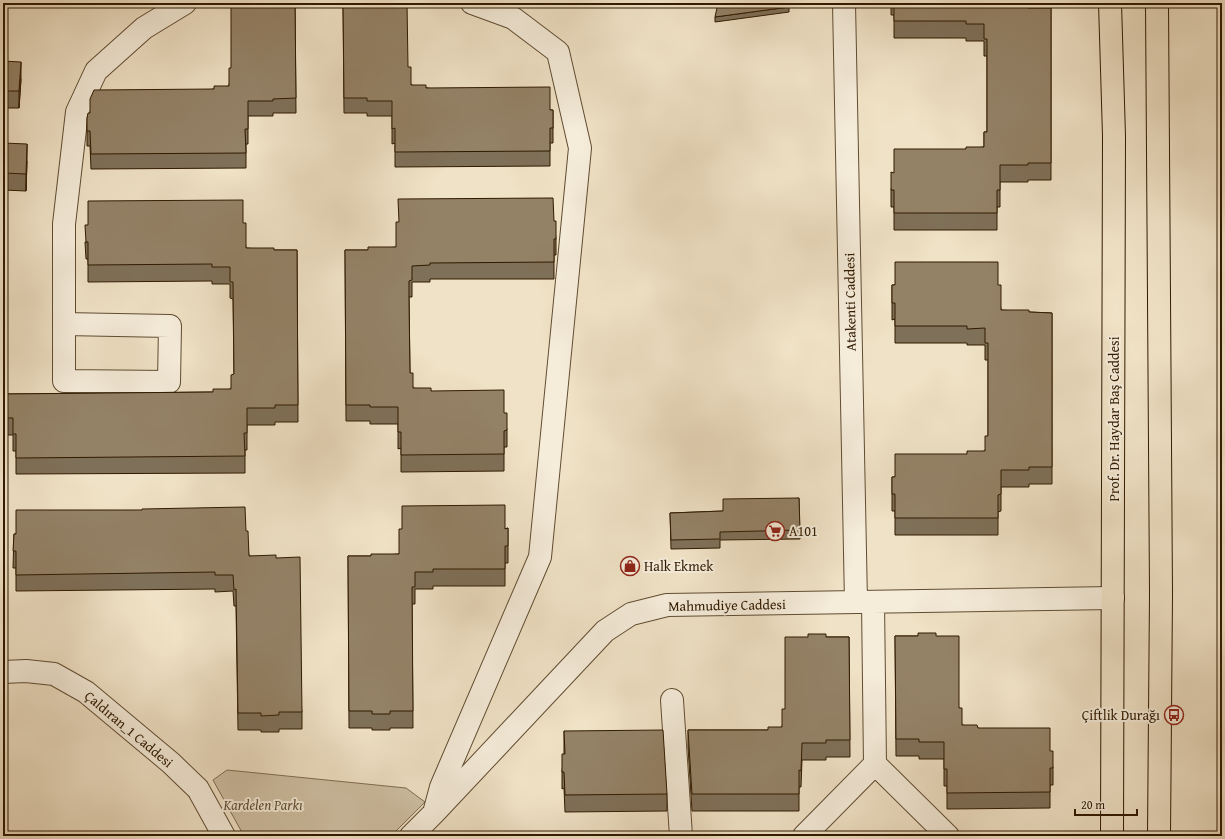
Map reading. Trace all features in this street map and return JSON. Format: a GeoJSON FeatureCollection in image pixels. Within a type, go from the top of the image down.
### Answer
{"type":"FeatureCollection","features":[{"type":"Feature","properties":{"kind":"main road","name":"Prof. Dr. Haydar Baş Caddesi"},"geometry":{"type":"LineString","coordinates":[[1110,3],[1114,136],[1112,836]]}},
{"type":"Feature","properties":{"kind":"main road"},"geometry":{"type":"LineString","coordinates":[[1157,3],[1161,585],[1159,836]]}},
{"type":"Feature","properties":{"kind":"street"},"geometry":{"type":"LineString","coordinates":[[64,324],[170,326],[169,382],[64,381],[64,324],[64,224],[77,112],[96,70],[144,28],[185,3]]}},
{"type":"Feature","properties":{"kind":"street"},"geometry":{"type":"LineString","coordinates":[[434,813],[441,787],[540,557],[580,148],[558,52],[513,18],[472,3]]}},
{"type":"Feature","properties":{"kind":"street","name":"Atakenti Caddesi"},"geometry":{"type":"LineString","coordinates":[[844,3],[864,602],[875,764]]}},
{"type":"Feature","properties":{"kind":"street","name":"Mahmudiye Caddesi"},"geometry":{"type":"LineString","coordinates":[[411,836],[605,631],[631,614],[668,605],[1113,598]]}},
{"type":"Feature","properties":{"kind":"street","name":"Çaldıran_1 Caddesi"},"geometry":{"type":"LineString","coordinates":[[3,672],[26,671],[54,674],[86,692],[171,763],[198,789],[224,836]]}},
{"type":"Feature","properties":{"kind":"street"},"geometry":{"type":"LineString","coordinates":[[672,700],[681,836]]}},
{"type":"Feature","properties":{"kind":"street"},"geometry":{"type":"LineString","coordinates":[[804,836],[875,764],[948,836]]}},
{"type":"Feature","properties":{"kind":"green space","name":"Kardelen Parkı"},"geometry":{"type":"Polygon","coordinates":[[[227,770],[406,788],[425,802],[391,836],[244,836],[213,780],[227,770]]]}},
{"type":"Feature","properties":{"kind":"building"},"geometry":{"type":"Polygon","coordinates":[[[231,3],[295,3],[296,98],[273,99],[273,101],[248,101],[248,129],[245,129],[246,153],[91,154],[90,131],[87,131],[87,118],[88,113],[90,113],[90,99],[94,90],[214,89],[214,86],[229,86],[229,68],[231,68],[231,3]]]}},
{"type":"Feature","properties":{"kind":"building"},"geometry":{"type":"Polygon","coordinates":[[[343,3],[407,3],[408,67],[411,67],[411,85],[426,85],[426,88],[550,87],[550,110],[553,110],[553,128],[550,128],[550,151],[395,152],[395,128],[392,129],[392,101],[367,101],[367,98],[344,98],[343,3]]]}},
{"type":"Feature","properties":{"kind":"building"},"geometry":{"type":"Polygon","coordinates":[[[718,3],[788,3],[789,7],[715,17],[718,3]]]}},
{"type":"Feature","properties":{"kind":"building"},"geometry":{"type":"Polygon","coordinates":[[[894,3],[1000,3],[1000,5],[1028,5],[1028,8],[1051,8],[1051,163],[1000,165],[1000,190],[997,190],[997,213],[894,213],[894,190],[891,190],[891,172],[894,173],[894,149],[966,149],[966,147],[984,147],[984,132],[987,132],[987,39],[984,39],[984,24],[966,24],[966,21],[894,21],[894,3]]]}},
{"type":"Feature","properties":{"kind":"building"},"geometry":{"type":"Polygon","coordinates":[[[3,61],[21,62],[19,91],[3,91],[3,61]]]}},
{"type":"Feature","properties":{"kind":"building"},"geometry":{"type":"Polygon","coordinates":[[[3,143],[27,144],[26,174],[4,173],[3,204],[3,143]]]}},
{"type":"Feature","properties":{"kind":"building"},"geometry":{"type":"Polygon","coordinates":[[[553,198],[554,221],[556,221],[554,262],[430,263],[430,265],[412,266],[412,280],[409,281],[410,373],[413,373],[413,388],[431,388],[431,391],[504,390],[504,413],[507,413],[507,430],[504,431],[504,454],[401,455],[401,432],[398,432],[398,407],[346,405],[345,250],[368,250],[368,247],[396,247],[396,222],[399,222],[398,199],[553,198]]]}},
{"type":"Feature","properties":{"kind":"building"},"geometry":{"type":"Polygon","coordinates":[[[243,200],[243,223],[246,223],[246,248],[297,250],[298,405],[275,405],[275,408],[247,408],[247,433],[244,433],[245,456],[16,458],[16,434],[13,434],[13,418],[3,418],[3,394],[213,392],[213,389],[231,389],[231,375],[234,374],[233,282],[230,282],[230,267],[212,267],[212,264],[88,265],[88,242],[86,242],[85,225],[88,225],[88,201],[243,200]]]}},
{"type":"Feature","properties":{"kind":"building"},"geometry":{"type":"Polygon","coordinates":[[[895,262],[998,262],[998,285],[1001,285],[1001,310],[1029,310],[1029,312],[1052,313],[1052,467],[1029,467],[1029,470],[1001,470],[1001,494],[998,495],[998,518],[895,518],[895,494],[892,494],[892,477],[895,477],[895,454],[967,454],[967,451],[985,451],[985,436],[988,436],[988,343],[985,343],[985,328],[967,329],[967,326],[895,326],[895,303],[892,303],[892,285],[895,285],[895,262]]]}},
{"type":"Feature","properties":{"kind":"building"},"geometry":{"type":"Polygon","coordinates":[[[799,498],[800,530],[720,532],[720,539],[671,540],[670,513],[723,511],[723,499],[799,498]]]}},
{"type":"Feature","properties":{"kind":"building"},"geometry":{"type":"Polygon","coordinates":[[[505,505],[505,529],[508,528],[508,546],[505,546],[505,569],[433,569],[433,572],[415,572],[415,587],[412,587],[413,711],[390,711],[390,714],[372,714],[372,711],[349,711],[348,556],[399,554],[399,529],[402,529],[402,506],[505,505]]]}},
{"type":"Feature","properties":{"kind":"building"},"geometry":{"type":"Polygon","coordinates":[[[245,507],[249,556],[276,555],[276,558],[300,557],[302,712],[279,712],[279,715],[261,716],[261,713],[238,713],[236,589],[234,590],[233,575],[215,575],[215,572],[16,575],[16,551],[13,551],[14,534],[16,534],[16,510],[142,510],[245,507]]]}},
{"type":"Feature","properties":{"kind":"building"},"geometry":{"type":"Polygon","coordinates":[[[918,633],[936,633],[936,636],[959,636],[959,708],[962,708],[962,725],[977,725],[978,728],[1050,728],[1050,751],[1053,751],[1053,768],[1050,768],[1050,792],[947,793],[947,769],[944,769],[944,742],[919,742],[919,739],[896,739],[895,636],[918,636],[918,633]]]}},
{"type":"Feature","properties":{"kind":"building"},"geometry":{"type":"Polygon","coordinates":[[[808,634],[826,634],[826,637],[849,637],[850,740],[826,740],[826,743],[802,743],[801,771],[799,770],[799,794],[692,794],[688,730],[768,730],[768,727],[782,727],[782,709],[785,709],[785,637],[808,637],[808,634]]]}},
{"type":"Feature","properties":{"kind":"building"},"geometry":{"type":"Polygon","coordinates":[[[663,730],[667,794],[565,795],[564,772],[562,772],[562,754],[565,754],[564,731],[663,730]]]}},
{"type":"Feature","properties":{"kind":"place","name":"A101"},"geometry":{"type":"Point","coordinates":[775,531]}},
{"type":"Feature","properties":{"kind":"place","name":"Halk Ekmek"},"geometry":{"type":"Point","coordinates":[630,566]}},
{"type":"Feature","properties":{"kind":"place","name":"Çiftlik Durağı"},"geometry":{"type":"Point","coordinates":[1174,715]}}]}
